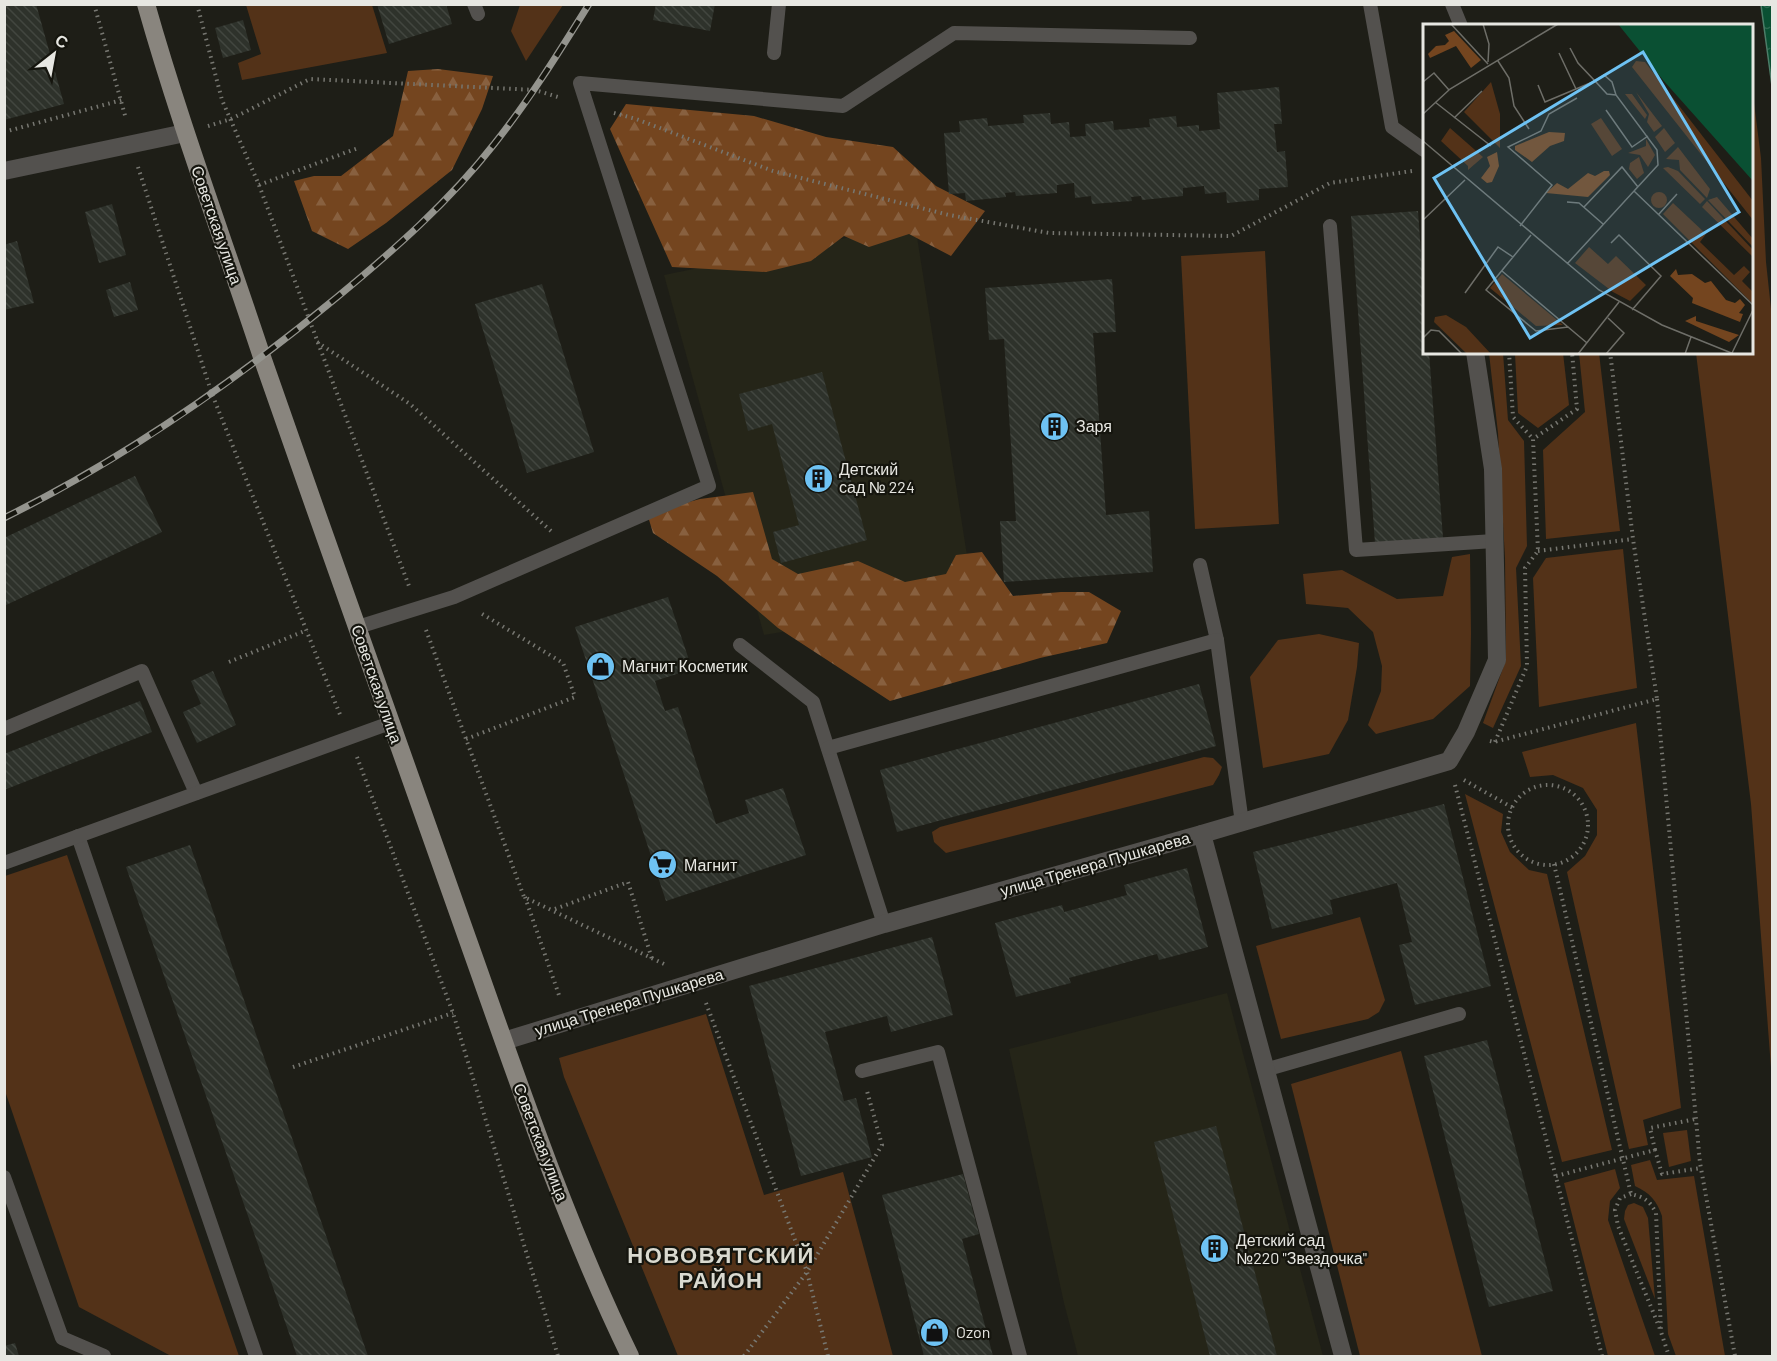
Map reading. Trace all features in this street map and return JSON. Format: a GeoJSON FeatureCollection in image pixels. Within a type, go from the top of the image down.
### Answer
{"type":"FeatureCollection","features":[{"type":"Feature","properties":{"kind":"main road","name":"Советская улица"},"geometry":{"type":"LineString","coordinates":[[146,4],[185,133],[390,723],[560,1194],[630,1356]]}},
{"type":"Feature","properties":{"kind":"street"},"geometry":{"type":"LineString","coordinates":[[4,171],[185,133]]}},
{"type":"Feature","properties":{"kind":"street"},"geometry":{"type":"LineString","coordinates":[[1202,834],[1451,767],[1497,660],[1493,469],[1475,354]]}},
{"type":"Feature","properties":{"kind":"street","name":"улица Тренера Пушкарева"},"geometry":{"type":"LineString","coordinates":[[504,1041],[884,924],[1202,834],[1343,1356]]}},
{"type":"Feature","properties":{"kind":"lane"},"geometry":{"type":"LineString","coordinates":[[774,53],[779,4]]}},
{"type":"Feature","properties":{"kind":"lane"},"geometry":{"type":"LineString","coordinates":[[1370,4],[1392,127],[1423,149]]}},
{"type":"Feature","properties":{"kind":"lane"},"geometry":{"type":"LineString","coordinates":[[1452,4],[1460,24]]}},
{"type":"Feature","properties":{"kind":"lane"},"geometry":{"type":"LineString","coordinates":[[358,627],[454,597],[708,486],[580,83],[843,106],[954,33],[1191,38]]}},
{"type":"Feature","properties":{"kind":"lane"},"geometry":{"type":"LineString","coordinates":[[1330,226],[1356,550],[1494,541]]}},
{"type":"Feature","properties":{"kind":"lane"},"geometry":{"type":"LineString","coordinates":[[1200,565],[1217,640],[1242,823]]}},
{"type":"Feature","properties":{"kind":"lane"},"geometry":{"type":"LineString","coordinates":[[828,748],[1217,640]]}},
{"type":"Feature","properties":{"kind":"lane"},"geometry":{"type":"LineString","coordinates":[[740,645],[813,702],[884,924]]}},
{"type":"Feature","properties":{"kind":"lane"},"geometry":{"type":"LineString","coordinates":[[4,729],[142,671],[196,794]]}},
{"type":"Feature","properties":{"kind":"lane"},"geometry":{"type":"LineString","coordinates":[[4,863],[390,723]]}},
{"type":"Feature","properties":{"kind":"lane"},"geometry":{"type":"LineString","coordinates":[[78,836],[256,1356]]}},
{"type":"Feature","properties":{"kind":"lane"},"geometry":{"type":"LineString","coordinates":[[1265,1070],[1459,1014]]}},
{"type":"Feature","properties":{"kind":"lane"},"geometry":{"type":"LineString","coordinates":[[862,1071],[938,1052],[1020,1356]]}},
{"type":"Feature","properties":{"kind":"lane"},"geometry":{"type":"LineString","coordinates":[[4,1177],[62,1338],[104,1356]]}},
{"type":"Feature","properties":{"kind":"path"},"geometry":{"type":"LineString","coordinates":[[94,4],[122,100],[131,145],[212,394],[349,737],[453,1013],[558,1356]]}},
{"type":"Feature","properties":{"kind":"path"},"geometry":{"type":"LineString","coordinates":[[197,4],[222,100],[259,185],[525,897],[568,1021]]}},
{"type":"Feature","properties":{"kind":"path"},"geometry":{"type":"LineString","coordinates":[[185,133],[231,119],[310,80],[535,90],[636,119],[773,171],[949,215],[1049,232],[1231,236],[1330,183],[1413,171]]}},
{"type":"Feature","properties":{"kind":"path"},"geometry":{"type":"LineString","coordinates":[[4,132],[122,100]]}},
{"type":"Feature","properties":{"kind":"path"},"geometry":{"type":"LineString","coordinates":[[259,185],[358,148]]}},
{"type":"Feature","properties":{"kind":"path"},"geometry":{"type":"LineString","coordinates":[[317,341],[410,404],[569,547]]}},
{"type":"Feature","properties":{"kind":"path"},"geometry":{"type":"LineString","coordinates":[[1509,354],[1513,417],[1533,439],[1538,551],[1525,568],[1527,666],[1494,742],[1657,699]]}},
{"type":"Feature","properties":{"kind":"path"},"geometry":{"type":"LineString","coordinates":[[1533,439],[1577,409],[1572,354]]}},
{"type":"Feature","properties":{"kind":"path"},"geometry":{"type":"LineString","coordinates":[[1610,354],[1633,539],[1657,699],[1701,1168],[1735,1356]]}},
{"type":"Feature","properties":{"kind":"path"},"geometry":{"type":"LineString","coordinates":[[1538,551],[1633,539]]}},
{"type":"Feature","properties":{"kind":"path"},"geometry":{"type":"LineString","coordinates":[[454,597],[563,663],[575,697],[466,739]]}},
{"type":"Feature","properties":{"kind":"path"},"geometry":{"type":"LineString","coordinates":[[229,662],[307,630]]}},
{"type":"Feature","properties":{"kind":"path"},"geometry":{"type":"LineString","coordinates":[[1451,767],[1513,808]]}},
{"type":"Feature","properties":{"kind":"path"},"geometry":{"type":"LineString","coordinates":[[1451,767],[1602,1356]]}},
{"type":"Feature","properties":{"kind":"path"},"geometry":{"type":"LineString","coordinates":[[1549,785],[1567,791],[1582,804],[1587,823],[1584,842],[1577,852],[1566,861],[1554,864],[1541,864],[1528,860],[1518,852],[1511,840],[1509,828],[1513,808],[1524,793],[1536,787],[1549,785]]}},
{"type":"Feature","properties":{"kind":"path"},"geometry":{"type":"LineString","coordinates":[[1554,864],[1631,1194]]}},
{"type":"Feature","properties":{"kind":"path"},"geometry":{"type":"LineString","coordinates":[[554,910],[628,882],[652,959]]}},
{"type":"Feature","properties":{"kind":"path"},"geometry":{"type":"LineString","coordinates":[[525,897],[697,980],[807,1272],[828,1356]]}},
{"type":"Feature","properties":{"kind":"path"},"geometry":{"type":"LineString","coordinates":[[292,1067],[453,1013]]}},
{"type":"Feature","properties":{"kind":"path"},"geometry":{"type":"LineString","coordinates":[[744,1356],[807,1272],[882,1145],[862,1071]]}},
{"type":"Feature","properties":{"kind":"path"},"geometry":{"type":"LineString","coordinates":[[1696,1119],[1650,1128],[1662,1174],[1701,1168]]}},
{"type":"Feature","properties":{"kind":"path"},"geometry":{"type":"LineString","coordinates":[[1556,1176],[1655,1150]]}},
{"type":"Feature","properties":{"kind":"path"},"geometry":{"type":"LineString","coordinates":[[1661,1332],[1656,1213],[1650,1202],[1641,1196],[1631,1194],[1620,1198],[1615,1210],[1618,1226],[1669,1356]]}},
{"type":"Feature","properties":{"kind":"shaded area"},"geometry":{"type":"Polygon","coordinates":[[[246,5],[372,5],[387,53],[242,80],[238,63],[261,54],[246,5]]]}},
{"type":"Feature","properties":{"kind":"shaded area"},"geometry":{"type":"Polygon","coordinates":[[[520,5],[563,5],[526,61],[511,31],[520,5]]]}},
{"type":"Feature","properties":{"kind":"shaded area"},"geometry":{"type":"Polygon","coordinates":[[[1753,95],[1761,158],[1766,262],[1772,318],[1772,1081],[1751,804],[1696,354],[1753,354],[1753,95]]]}},
{"type":"Feature","properties":{"kind":"shaded area"},"geometry":{"type":"Polygon","coordinates":[[[915,224],[974,600],[764,635],[664,275],[915,224]]]}},
{"type":"Feature","properties":{"kind":"shaded area"},"geometry":{"type":"Polygon","coordinates":[[[1265,251],[1279,524],[1195,529],[1181,256],[1265,251]]]}},
{"type":"Feature","properties":{"kind":"shaded area"},"geometry":{"type":"Polygon","coordinates":[[[1489,354],[1503,354],[1508,420],[1524,441],[1527,546],[1516,568],[1521,666],[1493,728],[1483,723],[1506,660],[1505,558],[1498,433],[1489,354]]]}},
{"type":"Feature","properties":{"kind":"shaded area"},"geometry":{"type":"Polygon","coordinates":[[[1515,354],[1563,354],[1569,405],[1538,428],[1518,413],[1515,354]]]}},
{"type":"Feature","properties":{"kind":"shaded area"},"geometry":{"type":"Polygon","coordinates":[[[1579,354],[1599,354],[1620,531],[1546,539],[1543,450],[1585,412],[1579,354]]]}},
{"type":"Feature","properties":{"kind":"shaded area"},"geometry":{"type":"Polygon","coordinates":[[[1623,549],[1637,688],[1539,707],[1533,578],[1546,558],[1623,549]]]}},
{"type":"Feature","properties":{"kind":"shaded area"},"geometry":{"type":"Polygon","coordinates":[[[1470,554],[1470,686],[1433,719],[1376,734],[1368,725],[1381,691],[1382,666],[1373,632],[1348,608],[1306,604],[1303,574],[1342,570],[1397,599],[1443,596],[1452,557],[1470,554]]]}},
{"type":"Feature","properties":{"kind":"shaded area"},"geometry":{"type":"Polygon","coordinates":[[[1319,634],[1359,643],[1348,720],[1329,754],[1263,768],[1250,677],[1278,640],[1319,634]]]}},
{"type":"Feature","properties":{"kind":"shaded area"},"geometry":{"type":"Polygon","coordinates":[[[1636,723],[1681,1108],[1643,1120],[1648,1145],[1629,1149],[1567,872],[1585,856],[1597,835],[1597,810],[1583,788],[1553,775],[1530,777],[1522,752],[1636,723]]]}},
{"type":"Feature","properties":{"kind":"shaded area"},"geometry":{"type":"Polygon","coordinates":[[[1204,757],[1213,758],[1222,767],[1213,785],[946,853],[934,842],[932,832],[940,827],[1204,757]]]}},
{"type":"Feature","properties":{"kind":"shaded area"},"geometry":{"type":"Polygon","coordinates":[[[1465,794],[1503,814],[1501,832],[1510,852],[1529,870],[1547,874],[1612,1150],[1562,1162],[1465,794]]]}},
{"type":"Feature","properties":{"kind":"shaded area"},"geometry":{"type":"Polygon","coordinates":[[[67,855],[239,1356],[171,1356],[79,1307],[5,1091],[5,876],[67,855]]]}},
{"type":"Feature","properties":{"kind":"shaded area"},"geometry":{"type":"Polygon","coordinates":[[[1360,917],[1385,1000],[1379,1012],[1368,1019],[1281,1039],[1256,946],[1360,917]]]}},
{"type":"Feature","properties":{"kind":"shaded area"},"geometry":{"type":"Polygon","coordinates":[[[1227,993],[1323,1356],[1078,1356],[1064,1303],[1009,1049],[1227,993]]]}},
{"type":"Feature","properties":{"kind":"shaded area"},"geometry":{"type":"Polygon","coordinates":[[[706,1014],[764,1195],[843,1172],[893,1356],[678,1356],[564,1077],[559,1058],[706,1014]]]}},
{"type":"Feature","properties":{"kind":"shaded area"},"geometry":{"type":"Polygon","coordinates":[[[1401,1051],[1482,1356],[1360,1356],[1291,1084],[1401,1051]]]}},
{"type":"Feature","properties":{"kind":"shaded area"},"geometry":{"type":"Polygon","coordinates":[[[1687,1130],[1691,1161],[1669,1167],[1663,1133],[1687,1130]]]}},
{"type":"Feature","properties":{"kind":"shaded area"},"geometry":{"type":"Polygon","coordinates":[[[1650,1160],[1657,1180],[1694,1176],[1725,1356],[1676,1356],[1668,1334],[1662,1216],[1652,1198],[1635,1186],[1631,1165],[1650,1160]]]}},
{"type":"Feature","properties":{"kind":"shaded area"},"geometry":{"type":"Polygon","coordinates":[[[1615,1169],[1620,1188],[1610,1201],[1608,1220],[1655,1356],[1608,1356],[1564,1183],[1615,1169]]]}},
{"type":"Feature","properties":{"kind":"shaded area"},"geometry":{"type":"Polygon","coordinates":[[[1634,1203],[1643,1207],[1648,1218],[1655,1299],[1624,1219],[1628,1205],[1634,1203]]]}},
{"type":"Feature","properties":{"kind":"green space"},"geometry":{"type":"Polygon","coordinates":[[[438,69],[493,76],[482,109],[452,170],[386,223],[348,249],[312,231],[294,181],[314,176],[341,176],[393,136],[408,71],[438,69]]]}},
{"type":"Feature","properties":{"kind":"green space"},"geometry":{"type":"Polygon","coordinates":[[[626,104],[754,116],[826,137],[893,147],[936,186],[985,211],[951,256],[909,234],[869,247],[844,236],[811,261],[766,272],[672,267],[610,129],[626,104]]]}},
{"type":"Feature","properties":{"kind":"green space"},"geometry":{"type":"Polygon","coordinates":[[[753,492],[772,559],[798,574],[858,561],[905,582],[946,574],[956,555],[982,552],[1013,596],[1089,592],[1121,611],[1107,643],[1040,658],[890,701],[778,628],[717,576],[653,533],[647,513],[700,499],[753,492]]]}},
{"type":"Feature","properties":{"kind":"water"},"geometry":{"type":"Polygon","coordinates":[[[1761,5],[1772,5],[1772,86],[1761,5]]]}},
{"type":"Feature","properties":{"kind":"building"},"geometry":{"type":"Polygon","coordinates":[[[4,4],[36,4],[64,104],[4,120],[4,4]]]}},
{"type":"Feature","properties":{"kind":"building"},"geometry":{"type":"Polygon","coordinates":[[[377,4],[446,4],[452,24],[389,44],[377,4]]]}},
{"type":"Feature","properties":{"kind":"building"},"geometry":{"type":"Polygon","coordinates":[[[656,4],[715,4],[710,31],[653,20],[656,4]]]}},
{"type":"Feature","properties":{"kind":"building"},"geometry":{"type":"Polygon","coordinates":[[[243,20],[251,50],[223,58],[215,28],[243,20]]]}},
{"type":"Feature","properties":{"kind":"building"},"geometry":{"type":"Polygon","coordinates":[[[1279,87],[1282,124],[1274,124],[1277,152],[1285,151],[1288,187],[1259,189],[1259,200],[1227,203],[1226,192],[1205,194],[1204,186],[1183,188],[1183,196],[1142,200],[1141,196],[1131,197],[1132,201],[1092,204],[1091,196],[1075,198],[1074,183],[1057,185],[1057,193],[1016,196],[1015,192],[1005,193],[1006,197],[966,201],[965,193],[949,194],[944,133],[960,132],[959,121],[987,118],[988,126],[1024,123],[1023,115],[1050,113],[1051,124],[1069,122],[1070,137],[1086,136],[1085,124],[1113,121],[1114,130],[1150,127],[1149,119],[1176,116],[1177,127],[1199,125],[1199,131],[1220,129],[1217,93],[1279,87]]]}},
{"type":"Feature","properties":{"kind":"building"},"geometry":{"type":"Polygon","coordinates":[[[112,204],[126,255],[99,263],[85,212],[112,204]]]}},
{"type":"Feature","properties":{"kind":"building"},"geometry":{"type":"Polygon","coordinates":[[[1418,211],[1423,282],[1423,354],[1429,354],[1443,538],[1375,543],[1351,216],[1418,211]]]}},
{"type":"Feature","properties":{"kind":"building"},"geometry":{"type":"Polygon","coordinates":[[[17,241],[34,303],[4,310],[4,245],[17,241]]]}},
{"type":"Feature","properties":{"kind":"building","name":"Заря"},"geometry":{"type":"Polygon","coordinates":[[[1112,279],[1116,332],[1093,333],[1106,515],[1149,511],[1153,572],[1004,582],[1000,521],[1016,521],[1004,339],[989,340],[985,288],[1112,279]]]}},
{"type":"Feature","properties":{"kind":"building"},"geometry":{"type":"Polygon","coordinates":[[[130,282],[138,310],[114,317],[106,290],[130,282]]]}},
{"type":"Feature","properties":{"kind":"building"},"geometry":{"type":"Polygon","coordinates":[[[542,284],[594,452],[527,473],[475,304],[542,284]]]}},
{"type":"Feature","properties":{"kind":"building","name":"Детский сад № 224"},"geometry":{"type":"Polygon","coordinates":[[[822,372],[867,540],[781,563],[773,532],[799,525],[772,424],[748,431],[739,394],[822,372]]]}},
{"type":"Feature","properties":{"kind":"building"},"geometry":{"type":"Polygon","coordinates":[[[135,476],[162,532],[4,606],[4,538],[135,476]]]}},
{"type":"Feature","properties":{"kind":"building"},"geometry":{"type":"Polygon","coordinates":[[[668,597],[692,669],[655,681],[665,711],[678,707],[716,824],[749,813],[745,800],[783,788],[806,855],[666,901],[575,627],[668,597]]]}},
{"type":"Feature","properties":{"kind":"building"},"geometry":{"type":"Polygon","coordinates":[[[213,671],[236,725],[197,743],[183,712],[201,704],[191,681],[213,671]]]}},
{"type":"Feature","properties":{"kind":"building"},"geometry":{"type":"Polygon","coordinates":[[[1199,684],[1216,746],[897,832],[880,770],[1199,684]]]}},
{"type":"Feature","properties":{"kind":"building"},"geometry":{"type":"Polygon","coordinates":[[[140,701],[152,732],[4,790],[4,754],[140,701]]]}},
{"type":"Feature","properties":{"kind":"building"},"geometry":{"type":"Polygon","coordinates":[[[1444,804],[1491,986],[1415,1005],[1399,945],[1412,942],[1397,883],[1330,900],[1333,914],[1272,929],[1253,852],[1444,804]]]}},
{"type":"Feature","properties":{"kind":"building"},"geometry":{"type":"Polygon","coordinates":[[[190,845],[368,1356],[297,1356],[126,867],[190,845]]]}},
{"type":"Feature","properties":{"kind":"building"},"geometry":{"type":"Polygon","coordinates":[[[1187,868],[1208,947],[1159,960],[1157,954],[1069,978],[1071,983],[1016,997],[995,923],[1062,905],[1064,912],[1127,895],[1124,885],[1187,868]]]}},
{"type":"Feature","properties":{"kind":"building"},"geometry":{"type":"Polygon","coordinates":[[[932,937],[953,1015],[891,1032],[887,1016],[825,1032],[844,1101],[856,1098],[872,1157],[801,1176],[749,986],[932,937]]]}},
{"type":"Feature","properties":{"kind":"building"},"geometry":{"type":"Polygon","coordinates":[[[1487,1040],[1553,1291],[1489,1307],[1424,1056],[1487,1040]]]}},
{"type":"Feature","properties":{"kind":"building","name":"Детский сад №220 \"Звездочка\""},"geometry":{"type":"Polygon","coordinates":[[[1216,1126],[1277,1356],[1210,1356],[1154,1142],[1216,1126]]]}},
{"type":"Feature","properties":{"kind":"building"},"geometry":{"type":"Polygon","coordinates":[[[963,1174],[979,1234],[962,1239],[993,1356],[924,1356],[882,1195],[963,1174]]]}},
{"type":"Feature","properties":{"kind":"building"},"geometry":{"type":"Polygon","coordinates":[[[15,1343],[19,1356],[4,1356],[4,1346],[15,1343]]]}},
{"type":"Feature","properties":{"kind":"railway"},"geometry":{"type":"LineString","coordinates":[[4,518],[92,471],[218,389],[258,360],[378,262],[440,206],[495,143],[532,92],[589,4]]}},
{"type":"Feature","properties":{"kind":"place","name":"Заря"},"geometry":{"type":"Point","coordinates":[1055,426]}},
{"type":"Feature","properties":{"kind":"place","name":"Детский сад № 224"},"geometry":{"type":"Point","coordinates":[818,478]}},
{"type":"Feature","properties":{"kind":"place","name":"Магнит Косметик"},"geometry":{"type":"Point","coordinates":[601,666]}},
{"type":"Feature","properties":{"kind":"place","name":"Магнит"},"geometry":{"type":"Point","coordinates":[663,865]}},
{"type":"Feature","properties":{"kind":"place","name":"Детский сад №220 \"Звездочка\""},"geometry":{"type":"Point","coordinates":[1215,1249]}},
{"type":"Feature","properties":{"kind":"place","name":"Ozon"},"geometry":{"type":"Point","coordinates":[935,1332]}},
{"type":"Feature","properties":{"kind":"district","name":"НОВОВЯТСКИЙ РАЙОН"},"geometry":{"type":"Point","coordinates":[721,1268]}}]}
